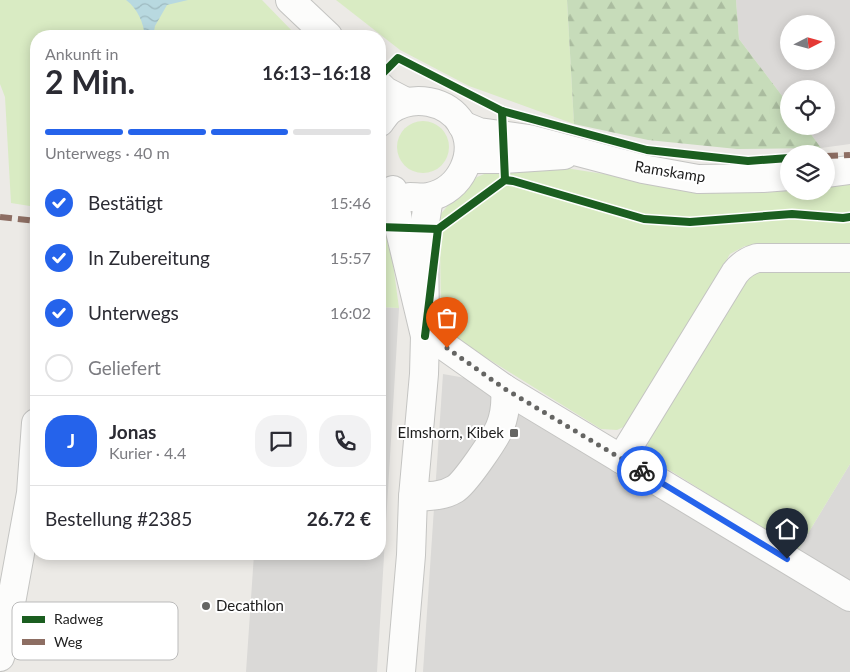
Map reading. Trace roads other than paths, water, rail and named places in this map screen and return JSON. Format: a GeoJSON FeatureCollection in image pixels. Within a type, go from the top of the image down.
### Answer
{"type":"FeatureCollection","features":[{"type":"Feature","properties":{"kind":"street"},"geometry":{"type":"LineString","coordinates":[[290,0],[322,30]]}},
{"type":"Feature","properties":{"kind":"street","name":"Ramskamp"},"geometry":{"type":"LineString","coordinates":[[386,92],[406,102],[422,100],[438,104],[452,112],[462,124],[479,132],[529,139],[643,169],[698,179],[780,177]]}},
{"type":"Feature","properties":{"kind":"street"},"geometry":{"type":"LineString","coordinates":[[386,115],[406,102]]}},
{"type":"Feature","properties":{"kind":"street"},"geometry":{"type":"LineString","coordinates":[[386,184],[410,197],[429,197],[446,190],[454,184],[460,177],[468,159],[468,141],[462,124]]}},
{"type":"Feature","properties":{"kind":"street","name":"Ramskamp"},"geometry":{"type":"LineString","coordinates":[[468,159],[504,159],[582,154]]}},
{"type":"Feature","properties":{"kind":"street"},"geometry":{"type":"LineString","coordinates":[[835,171],[850,170]]}},
{"type":"Feature","properties":{"kind":"street"},"geometry":{"type":"LineString","coordinates":[[386,184],[399,227],[425,336],[447,348],[505,389],[850,597]]}},
{"type":"Feature","properties":{"kind":"street"},"geometry":{"type":"LineString","coordinates":[[401,672],[411,555],[413,497],[424,374],[424,229],[429,197]]}},
{"type":"Feature","properties":{"kind":"street"},"geometry":{"type":"LineString","coordinates":[[622,459],[740,266],[746,261],[757,258],[850,258]]}},
{"type":"Feature","properties":{"kind":"street"},"geometry":{"type":"LineString","coordinates":[[413,497],[438,496],[455,489],[464,481],[500,427],[506,399],[505,389]]}},
{"type":"Feature","properties":{"kind":"street"},"geometry":{"type":"LineString","coordinates":[[0,657],[30,498]]}},
{"type":"Feature","properties":{"kind":"water"},"geometry":{"type":"Polygon","coordinates":[[[126,0],[188,0],[167,5],[154,30],[144,30],[134,7],[126,0]]]}},
{"type":"Feature","properties":{"kind":"place","name":"Elmshorn, Kibek"},"geometry":{"type":"Point","coordinates":[514,433]}},
{"type":"Feature","properties":{"kind":"place","name":"Decathlon"},"geometry":{"type":"Point","coordinates":[206,606]}}]}
